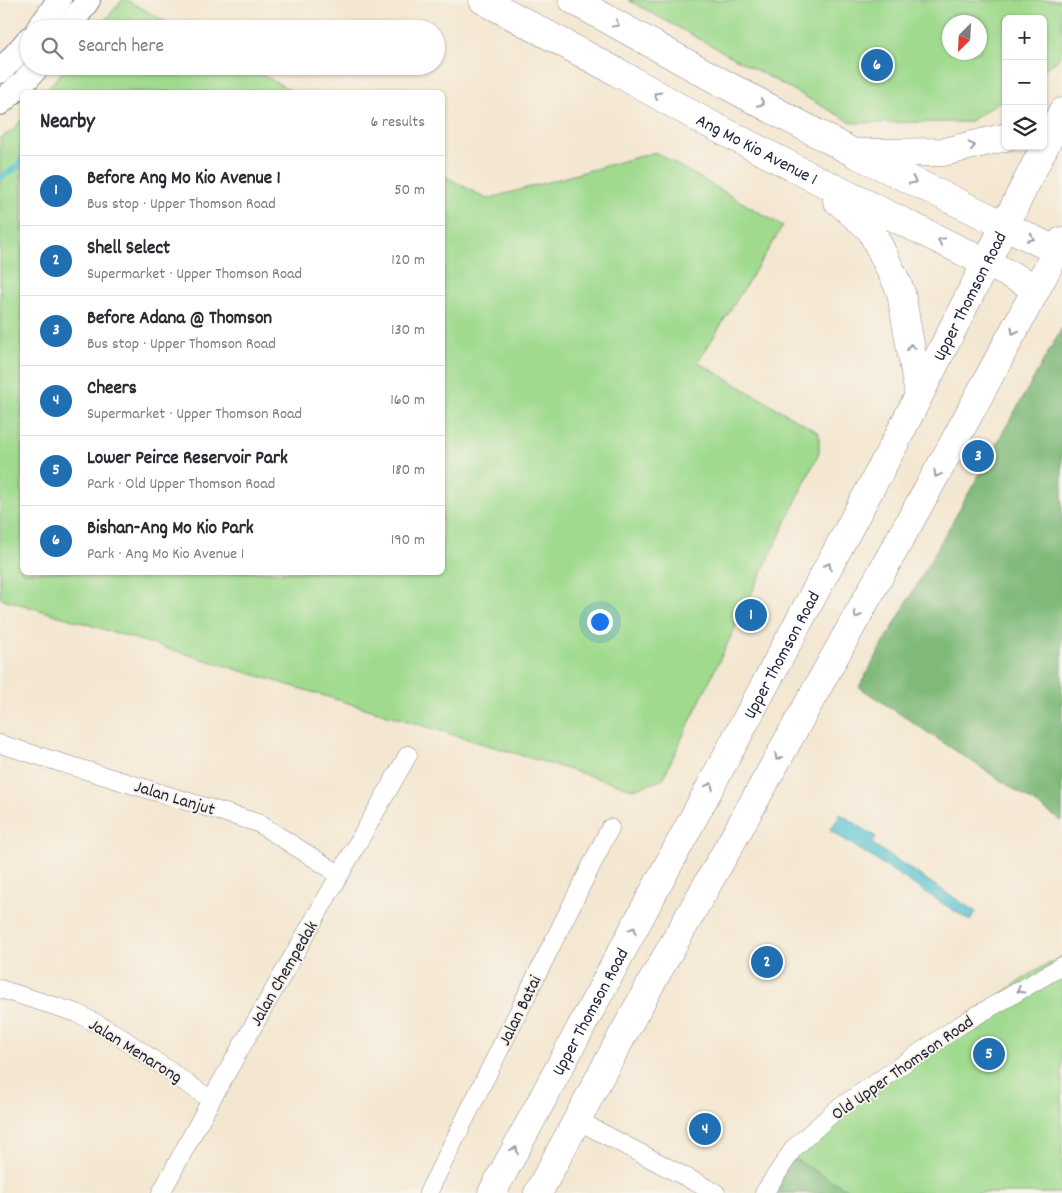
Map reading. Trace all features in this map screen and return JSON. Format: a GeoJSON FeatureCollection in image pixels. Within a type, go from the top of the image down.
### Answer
{"type":"FeatureCollection","features":[{"type":"Feature","properties":{"kind":"main road"},"geometry":{"type":"LineString","coordinates":[[45,20],[59,0]]}},
{"type":"Feature","properties":{"kind":"main road"},"geometry":{"type":"LineString","coordinates":[[75,20],[88,0]]}},
{"type":"Feature","properties":{"kind":"main road","name":"Ang Mo Kio Avenue 1"},"geometry":{"type":"LineString","coordinates":[[483,0],[700,119],[810,176],[1037,288]]}},
{"type":"Feature","properties":{"kind":"main road"},"geometry":{"type":"LineString","coordinates":[[538,1193],[650,985],[954,442],[1059,246],[1005,225],[854,152],[573,0]]}},
{"type":"Feature","properties":{"kind":"main road"},"geometry":{"type":"LineString","coordinates":[[0,71],[20,49]]}},
{"type":"Feature","properties":{"kind":"main road"},"geometry":{"type":"LineString","coordinates":[[0,103],[30,75]]}},
{"type":"Feature","properties":{"kind":"main road"},"geometry":{"type":"LineString","coordinates":[[1047,113],[1062,104]]}},
{"type":"Feature","properties":{"kind":"main road","name":"Upper Thomson Road"},"geometry":{"type":"LineString","coordinates":[[492,1193],[919,395],[1062,112]]}},
{"type":"Feature","properties":{"kind":"main road"},"geometry":{"type":"LineString","coordinates":[[854,152],[944,152],[1002,138]]}},
{"type":"Feature","properties":{"kind":"main road"},"geometry":{"type":"LineString","coordinates":[[810,176],[871,230],[901,293],[919,395]]}},
{"type":"Feature","properties":{"kind":"street","name":"Jalan Lanjut"},"geometry":{"type":"LineString","coordinates":[[0,744],[258,823],[339,874]]}},
{"type":"Feature","properties":{"kind":"street","name":"Jalan Chempedak"},"geometry":{"type":"LineString","coordinates":[[161,1193],[211,1100],[408,755]]}},
{"type":"Feature","properties":{"kind":"street","name":"Jalan Batai"},"geometry":{"type":"LineString","coordinates":[[428,1193],[610,828]]}},
{"type":"Feature","properties":{"kind":"street","name":"Old Upper Thomson Road"},"geometry":{"type":"LineString","coordinates":[[764,1193],[794,1148],[836,1110],[960,1025],[1062,966]]}},
{"type":"Feature","properties":{"kind":"street","name":"Jalan Menarong"},"geometry":{"type":"LineString","coordinates":[[0,990],[77,1013],[116,1034],[211,1100]]}},
{"type":"Feature","properties":{"kind":"street"},"geometry":{"type":"LineString","coordinates":[[577,1120],[716,1193]]}},
{"type":"Feature","properties":{"kind":"green space"},"geometry":{"type":"Polygon","coordinates":[[[122,0],[127,0],[163,20],[105,20],[122,0]]]}},
{"type":"Feature","properties":{"kind":"green space"},"geometry":{"type":"Polygon","coordinates":[[[628,0],[1062,0],[1062,52],[1057,61],[1047,67],[1047,15],[1002,15],[1002,100],[969,122],[853,123],[628,0]]]}},
{"type":"Feature","properties":{"kind":"green space"},"geometry":{"type":"Polygon","coordinates":[[[59,75],[263,75],[290,90],[47,90],[59,75]]]}},
{"type":"Feature","properties":{"kind":"green space"},"geometry":{"type":"Polygon","coordinates":[[[20,121],[20,575],[445,575],[445,176],[487,199],[655,152],[783,226],[698,362],[819,433],[819,453],[662,780],[633,789],[0,598],[0,138],[12,131],[20,121]]]}},
{"type":"Feature","properties":{"kind":"green space"},"geometry":{"type":"Polygon","coordinates":[[[1062,328],[1062,821],[859,687],[1062,328]]]}},
{"type":"Feature","properties":{"kind":"green space"},"geometry":{"type":"Polygon","coordinates":[[[1062,957],[1062,1193],[778,1193],[800,1162],[793,1158],[836,1110],[1036,970],[1062,957]]]}},
{"type":"Feature","properties":{"kind":"green space"},"geometry":{"type":"Polygon","coordinates":[[[793,1158],[853,1193],[774,1193],[793,1158]]]}},
{"type":"Feature","properties":{"kind":"water"},"geometry":{"type":"Polygon","coordinates":[[[841,814],[876,837],[872,844],[976,912],[970,921],[830,830],[841,814]]]}},
{"type":"Feature","properties":{"kind":"waterway"},"geometry":{"type":"LineString","coordinates":[[0,178],[17,167],[20,162]]}},
{"type":"Feature","properties":{"kind":"place","name":"Bishan-Ang Mo Kio Park"},"geometry":{"type":"Point","coordinates":[877,65]}},
{"type":"Feature","properties":{"kind":"place","name":"Before Adana @ Thomson"},"geometry":{"type":"Point","coordinates":[978,456]}},
{"type":"Feature","properties":{"kind":"place","name":"Before Ang Mo Kio Avenue 1"},"geometry":{"type":"Point","coordinates":[751,615]}},
{"type":"Feature","properties":{"kind":"place","name":"Shell Select"},"geometry":{"type":"Point","coordinates":[767,962]}},
{"type":"Feature","properties":{"kind":"place","name":"Lower Peirce Reservoir Park"},"geometry":{"type":"Point","coordinates":[989,1054]}},
{"type":"Feature","properties":{"kind":"place","name":"Cheers"},"geometry":{"type":"Point","coordinates":[705,1129]}}]}
